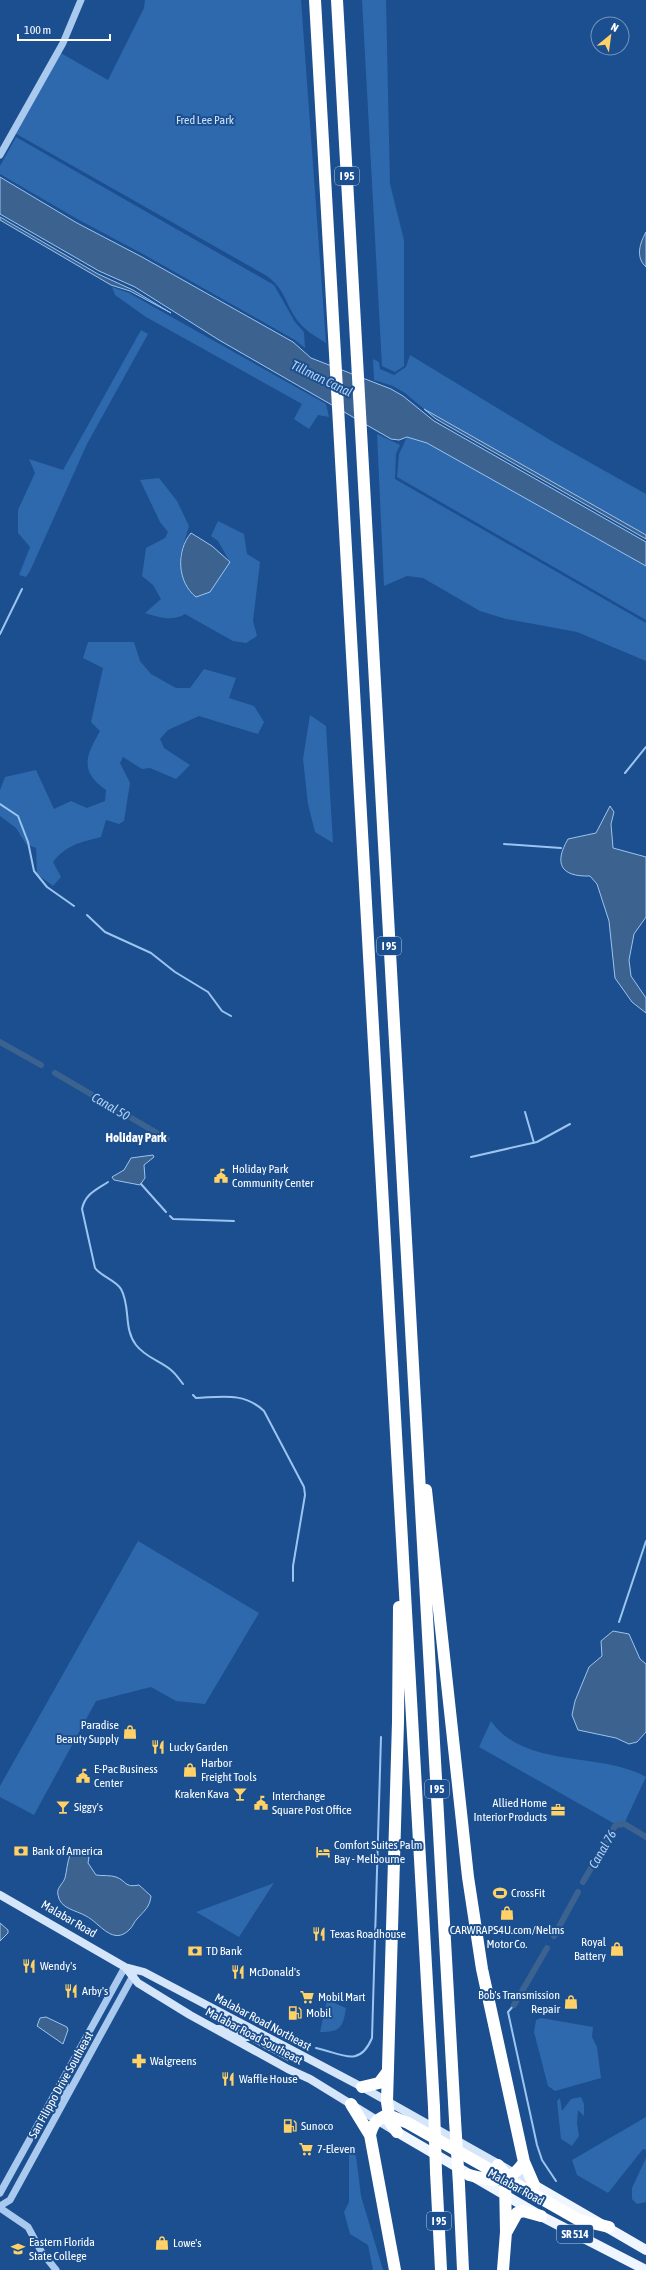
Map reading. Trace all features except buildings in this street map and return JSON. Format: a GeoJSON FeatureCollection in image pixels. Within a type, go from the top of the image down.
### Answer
{"type":"FeatureCollection","features":[{"type":"Feature","properties":{"kind":"highway","name":"I 95"},"geometry":{"type":"LineString","coordinates":[[315,0],[434,2107],[441,2270]]}},
{"type":"Feature","properties":{"kind":"highway","name":"I 95"},"geometry":{"type":"LineString","coordinates":[[337,0],[357,351],[360,435],[464,2270]]}},
{"type":"Feature","properties":{"kind":"highway"},"geometry":{"type":"LineString","coordinates":[[418,1457],[429,1500],[468,1877],[488,2000],[524,2162],[534,2185]]}},
{"type":"Feature","properties":{"kind":"highway"},"geometry":{"type":"LineString","coordinates":[[397,2132],[392,2127],[388,2115],[387,2102],[398,1722],[399,1605],[403,1566]]}},
{"type":"Feature","properties":{"kind":"highway"},"geometry":{"type":"LineString","coordinates":[[362,2087],[380,2083],[388,2071]]}},
{"type":"Feature","properties":{"kind":"highway"},"geometry":{"type":"LineString","coordinates":[[351,2104],[370,2135],[395,2270]]}},
{"type":"Feature","properties":{"kind":"highway"},"geometry":{"type":"LineString","coordinates":[[370,2135],[372,2126],[376,2120],[388,2115],[408,2123],[510,2177],[579,2220],[609,2227]]}},
{"type":"Feature","properties":{"kind":"highway"},"geometry":{"type":"LineString","coordinates":[[503,2270],[506,2232],[505,2196],[510,2177],[524,2162]]}},
{"type":"Feature","properties":{"kind":"highway"},"geometry":{"type":"LineString","coordinates":[[498,2165],[510,2177]]}},
{"type":"Feature","properties":{"kind":"highway"},"geometry":{"type":"LineString","coordinates":[[469,2175],[492,2181],[510,2177]]}},
{"type":"Feature","properties":{"kind":"highway"},"geometry":{"type":"LineString","coordinates":[[506,2232],[517,2213],[523,2211],[541,2216]]}},
{"type":"Feature","properties":{"kind":"main road","name":"Malabar Road"},"geometry":{"type":"LineString","coordinates":[[0,1895],[126,1967]]}},
{"type":"Feature","properties":{"kind":"main road","name":"Malabar Road Southeast"},"geometry":{"type":"LineString","coordinates":[[126,1967],[134,1973],[138,1983],[229,2037],[322,2086],[376,2120]]}},
{"type":"Feature","properties":{"kind":"main road","name":"Malabar Road Northeast"},"geometry":{"type":"LineString","coordinates":[[134,1973],[245,2026],[362,2087],[387,2102]]}},
{"type":"Feature","properties":{"kind":"main road"},"geometry":{"type":"LineString","coordinates":[[215,2029],[239,2031],[245,2026]]}},
{"type":"Feature","properties":{"kind":"main road"},"geometry":{"type":"LineString","coordinates":[[229,2037],[252,2037],[288,2057],[298,2054]]}},
{"type":"Feature","properties":{"kind":"main road","name":"Malabar Road"},"geometry":{"type":"LineString","coordinates":[[387,2102],[498,2165]]}},
{"type":"Feature","properties":{"kind":"main road","name":"Malabar Road"},"geometry":{"type":"LineString","coordinates":[[376,2120],[505,2196],[646,2270]]}},
{"type":"Feature","properties":{"kind":"main road","name":"Malabar Road"},"geometry":{"type":"LineString","coordinates":[[510,2177],[534,2185],[609,2227],[646,2250]]}},
{"type":"Feature","properties":{"kind":"street"},"geometry":{"type":"LineString","coordinates":[[0,155],[63,43],[81,0]]}},
{"type":"Feature","properties":{"kind":"street","name":"San Filippo Drive Southeast"},"geometry":{"type":"LineString","coordinates":[[0,2193],[126,1967]]}},
{"type":"Feature","properties":{"kind":"street","name":"San Filippo Drive Southeast"},"geometry":{"type":"LineString","coordinates":[[0,2207],[10,2200],[134,1973]]}},
{"type":"Feature","properties":{"kind":"street"},"geometry":{"type":"LineString","coordinates":[[64,2101],[67,2071]]}},
{"type":"Feature","properties":{"kind":"street"},"geometry":{"type":"LineString","coordinates":[[56,2091],[58,2113]]}},
{"type":"Feature","properties":{"kind":"street"},"geometry":{"type":"LineString","coordinates":[[0,2207],[28,2227],[41,2251],[56,2270]]}},
{"type":"Feature","properties":{"kind":"green space","name":"Fred Lee Park"},"geometry":{"type":"Polygon","coordinates":[[[145,0],[301,0],[326,343],[310,333],[300,324],[278,286],[267,276],[13,132],[59,52],[108,80],[144,8],[145,0]]]}},
{"type":"Feature","properties":{"kind":"green space"},"geometry":{"type":"Polygon","coordinates":[[[362,0],[386,0],[390,184],[404,240],[404,366],[395,372],[382,366],[362,0]]]}},
{"type":"Feature","properties":{"kind":"green space"},"geometry":{"type":"Polygon","coordinates":[[[16,137],[274,285],[295,322],[304,332],[305,348],[295,340],[143,254],[79,220],[0,174],[0,166],[16,137]]]}},
{"type":"Feature","properties":{"kind":"green space"},"geometry":{"type":"Polygon","coordinates":[[[112,287],[129,293],[326,404],[329,417],[318,415],[309,429],[294,419],[302,404],[146,317],[115,295],[112,287]]]}},
{"type":"Feature","properties":{"kind":"green space"},"geometry":{"type":"Polygon","coordinates":[[[141,330],[148,334],[87,444],[30,571],[26,577],[19,575],[30,547],[18,533],[18,510],[35,473],[29,459],[63,470],[141,330]]]}},
{"type":"Feature","properties":{"kind":"green space"},"geometry":{"type":"Polygon","coordinates":[[[410,355],[555,443],[646,494],[646,535],[424,409],[405,393],[393,386],[374,380],[373,359],[379,362],[380,369],[394,375],[406,367],[410,355]]]}},
{"type":"Feature","properties":{"kind":"green space"},"geometry":{"type":"Polygon","coordinates":[[[377,434],[400,445],[396,454],[395,479],[646,623],[646,661],[577,632],[506,619],[480,611],[423,578],[407,576],[384,586],[377,434]]]}},
{"type":"Feature","properties":{"kind":"green space"},"geometry":{"type":"Polygon","coordinates":[[[407,437],[427,443],[646,566],[646,620],[397,477],[399,454],[407,437]]]}},
{"type":"Feature","properties":{"kind":"green space"},"geometry":{"type":"Polygon","coordinates":[[[159,478],[177,501],[189,526],[180,556],[183,577],[230,562],[218,541],[211,536],[218,521],[244,534],[247,554],[260,562],[253,621],[257,636],[246,643],[233,641],[185,614],[175,618],[170,618],[145,613],[161,599],[153,585],[142,576],[146,548],[165,538],[168,532],[160,522],[140,480],[159,478]]]}},
{"type":"Feature","properties":{"kind":"green space"},"geometry":{"type":"Polygon","coordinates":[[[88,642],[134,642],[140,661],[151,674],[176,688],[190,688],[204,669],[236,678],[229,698],[254,706],[264,722],[258,734],[199,716],[168,730],[160,739],[164,748],[190,765],[176,779],[150,768],[142,769],[123,757],[120,763],[130,783],[124,821],[119,824],[106,820],[101,837],[74,845],[58,856],[53,862],[61,877],[53,886],[37,874],[36,848],[26,844],[16,828],[0,816],[0,790],[5,777],[36,770],[54,809],[71,801],[87,808],[105,801],[106,790],[91,776],[88,769],[89,755],[100,731],[91,722],[103,668],[83,658],[88,642]]]}},
{"type":"Feature","properties":{"kind":"green space"},"geometry":{"type":"Polygon","coordinates":[[[310,715],[326,726],[333,843],[315,832],[308,804],[303,759],[310,715]]]}},
{"type":"Feature","properties":{"kind":"green space"},"geometry":{"type":"Polygon","coordinates":[[[138,1541],[259,1613],[205,1704],[176,1701],[151,1687],[96,1701],[34,1815],[0,1797],[0,1786],[138,1541]]]}},
{"type":"Feature","properties":{"kind":"green space"},"geometry":{"type":"Polygon","coordinates":[[[491,1721],[505,1736],[523,1746],[543,1753],[565,1758],[608,1764],[628,1769],[646,1777],[622,1828],[479,1747],[491,1721]]]}},
{"type":"Feature","properties":{"kind":"green space"},"geometry":{"type":"Polygon","coordinates":[[[274,1883],[239,1937],[196,1912],[274,1883]]]}},
{"type":"Feature","properties":{"kind":"green space"},"geometry":{"type":"Polygon","coordinates":[[[327,2000],[346,2008],[345,2015],[339,2028],[332,2031],[320,2032],[327,2000]]]}},
{"type":"Feature","properties":{"kind":"green space"},"geometry":{"type":"Polygon","coordinates":[[[541,2018],[593,2027],[592,2037],[597,2047],[601,2078],[555,2091],[548,2086],[534,2032],[536,2020],[541,2018]]]}},
{"type":"Feature","properties":{"kind":"green space"},"geometry":{"type":"Polygon","coordinates":[[[581,2097],[584,2104],[584,2116],[578,2110],[577,2123],[579,2136],[572,2146],[561,2139],[557,2101],[560,2098],[562,2111],[571,2099],[581,2097]]]}},
{"type":"Feature","properties":{"kind":"green space"},"geometry":{"type":"Polygon","coordinates":[[[646,2117],[646,2150],[643,2149],[608,2193],[577,2175],[572,2160],[646,2117]]]}},
{"type":"Feature","properties":{"kind":"green space"},"geometry":{"type":"Polygon","coordinates":[[[349,2151],[356,2156],[361,2196],[383,2270],[373,2270],[368,2245],[350,2234],[344,2212],[349,2202],[349,2151]]]}},
{"type":"Feature","properties":{"kind":"green space"},"geometry":{"type":"Polygon","coordinates":[[[646,2158],[646,2202],[637,2204],[632,2199],[632,2188],[646,2158]]]}},
{"type":"Feature","properties":{"kind":"water","name":"Tillman Canal"},"geometry":{"type":"Polygon","coordinates":[[[0,177],[77,223],[142,257],[293,342],[311,358],[391,389],[403,396],[434,421],[646,542],[646,566],[427,443],[407,437],[399,440],[391,439],[219,340],[135,287],[99,271],[0,214],[0,177]]]}},
{"type":"Feature","properties":{"kind":"water"},"geometry":{"type":"Polygon","coordinates":[[[0,217],[98,274],[133,290],[171,313],[130,291],[111,285],[0,220],[0,217]]]}},
{"type":"Feature","properties":{"kind":"water"},"geometry":{"type":"Polygon","coordinates":[[[646,232],[646,267],[641,259],[640,245],[646,232]]]}},
{"type":"Feature","properties":{"kind":"water"},"geometry":{"type":"Polygon","coordinates":[[[424,409],[646,535],[646,539],[436,419],[424,409]]]}},
{"type":"Feature","properties":{"kind":"water"},"geometry":{"type":"Polygon","coordinates":[[[191,533],[212,546],[230,562],[210,592],[196,597],[185,583],[181,566],[183,548],[191,533]]]}},
{"type":"Feature","properties":{"kind":"water"},"geometry":{"type":"Polygon","coordinates":[[[610,806],[614,812],[611,824],[613,848],[646,857],[646,917],[634,934],[629,960],[631,976],[646,998],[646,1013],[632,1002],[615,978],[609,921],[597,884],[590,876],[580,876],[566,871],[562,867],[561,862],[561,855],[568,839],[596,833],[610,806]]]}},
{"type":"Feature","properties":{"kind":"water"},"geometry":{"type":"Polygon","coordinates":[[[153,1155],[154,1157],[144,1165],[145,1178],[140,1185],[114,1180],[112,1177],[124,1170],[131,1158],[153,1155]]]}},
{"type":"Feature","properties":{"kind":"water"},"geometry":{"type":"Polygon","coordinates":[[[613,1631],[629,1634],[640,1659],[646,1664],[646,1732],[637,1742],[629,1744],[616,1738],[578,1730],[572,1715],[575,1701],[589,1667],[602,1656],[601,1641],[613,1631]]]}},
{"type":"Feature","properties":{"kind":"water"},"geometry":{"type":"Polygon","coordinates":[[[75,1853],[79,1855],[85,1854],[89,1857],[88,1863],[96,1875],[114,1876],[128,1885],[139,1885],[151,1896],[146,1909],[131,1928],[124,1934],[118,1936],[112,1935],[91,1919],[65,1906],[59,1900],[58,1890],[65,1878],[70,1855],[75,1853]]]}},
{"type":"Feature","properties":{"kind":"water"},"geometry":{"type":"Polygon","coordinates":[[[0,1923],[8,1930],[8,1933],[0,1941],[0,1923]]]}},
{"type":"Feature","properties":{"kind":"water"},"geometry":{"type":"Polygon","coordinates":[[[46,2017],[67,2027],[68,2030],[63,2044],[37,2026],[40,2018],[46,2017]]]}},
{"type":"Feature","properties":{"kind":"waterway"},"geometry":{"type":"LineString","coordinates":[[0,634],[22,589]]}},
{"type":"Feature","properties":{"kind":"waterway"},"geometry":{"type":"LineString","coordinates":[[625,773],[646,747]]}},
{"type":"Feature","properties":{"kind":"waterway"},"geometry":{"type":"LineString","coordinates":[[0,804],[18,816],[28,842],[34,871],[47,887],[74,906]]}},
{"type":"Feature","properties":{"kind":"waterway"},"geometry":{"type":"LineString","coordinates":[[504,844],[561,848]]}},
{"type":"Feature","properties":{"kind":"waterway"},"geometry":{"type":"LineString","coordinates":[[87,915],[105,932],[151,953],[175,972],[208,992],[222,1011],[231,1016]]}},
{"type":"Feature","properties":{"kind":"waterway"},"geometry":{"type":"LineString","coordinates":[[0,1042],[41,1065]]}},
{"type":"Feature","properties":{"kind":"waterway","name":"Canal 50"},"geometry":{"type":"LineString","coordinates":[[55,1073],[167,1139]]}},
{"type":"Feature","properties":{"kind":"waterway"},"geometry":{"type":"LineString","coordinates":[[525,1112],[534,1143]]}},
{"type":"Feature","properties":{"kind":"waterway"},"geometry":{"type":"LineString","coordinates":[[471,1157],[537,1142],[570,1124]]}},
{"type":"Feature","properties":{"kind":"waterway"},"geometry":{"type":"LineString","coordinates":[[108,1182],[88,1196],[82,1209],[95,1268],[121,1289],[126,1303],[128,1325],[136,1345],[148,1356],[171,1370],[183,1384]]}},
{"type":"Feature","properties":{"kind":"waterway"},"geometry":{"type":"LineString","coordinates":[[141,1184],[166,1212]]}},
{"type":"Feature","properties":{"kind":"waterway"},"geometry":{"type":"LineString","coordinates":[[170,1216],[173,1219],[234,1221]]}},
{"type":"Feature","properties":{"kind":"waterway"},"geometry":{"type":"LineString","coordinates":[[193,1395],[196,1398],[241,1398],[249,1401],[264,1411],[304,1487],[305,1495],[293,1566],[293,1581]]}},
{"type":"Feature","properties":{"kind":"waterway"},"geometry":{"type":"LineString","coordinates":[[619,1622],[646,1541]]}},
{"type":"Feature","properties":{"kind":"waterway"},"geometry":{"type":"LineString","coordinates":[[316,2048],[341,2055],[355,2056],[367,2048],[372,2038],[381,1737]]}},
{"type":"Feature","properties":{"kind":"waterway","name":"Canal 76"},"geometry":{"type":"LineString","coordinates":[[583,1882],[615,1826],[623,1823],[646,1837]]}},
{"type":"Feature","properties":{"kind":"waterway","name":"Canal 76"},"geometry":{"type":"LineString","coordinates":[[554,1936],[578,1892]]}},
{"type":"Feature","properties":{"kind":"waterway","name":"Canal 76"},"geometry":{"type":"LineString","coordinates":[[514,2005],[547,1948]]}},
{"type":"Feature","properties":{"kind":"waterway"},"geometry":{"type":"LineString","coordinates":[[514,2005],[508,2012],[537,2145],[542,2160],[556,2181]]}},
{"type":"Feature","properties":{"kind":"place","name":"Holiday Park Community Center"},"geometry":{"type":"Point","coordinates":[221,1176]}},
{"type":"Feature","properties":{"kind":"place","name":"Paradise Beauty Supply"},"geometry":{"type":"Point","coordinates":[130,1732]}},
{"type":"Feature","properties":{"kind":"place","name":"Lucky Garden"},"geometry":{"type":"Point","coordinates":[158,1747]}},
{"type":"Feature","properties":{"kind":"place","name":"Harbor Freight Tools"},"geometry":{"type":"Point","coordinates":[190,1770]}},
{"type":"Feature","properties":{"kind":"place","name":"E-Pac Business Center"},"geometry":{"type":"Point","coordinates":[83,1776]}},
{"type":"Feature","properties":{"kind":"place","name":"Kraken Kava"},"geometry":{"type":"Point","coordinates":[240,1794]}},
{"type":"Feature","properties":{"kind":"place","name":"Interchange Square Post Office"},"geometry":{"type":"Point","coordinates":[261,1803]}},
{"type":"Feature","properties":{"kind":"place","name":"Siggy's"},"geometry":{"type":"Point","coordinates":[63,1807]}},
{"type":"Feature","properties":{"kind":"place","name":"Allied Home Interior Products"},"geometry":{"type":"Point","coordinates":[558,1810]}},
{"type":"Feature","properties":{"kind":"place","name":"Bank of America"},"geometry":{"type":"Point","coordinates":[21,1851]}},
{"type":"Feature","properties":{"kind":"place","name":"Comfort Suites Palm Bay - Melbourne"},"geometry":{"type":"Point","coordinates":[323,1852]}},
{"type":"Feature","properties":{"kind":"place","name":"CrossFit"},"geometry":{"type":"Point","coordinates":[500,1893]}},
{"type":"Feature","properties":{"kind":"place","name":"CARWRAPS4U.com/Nelms Motor Co."},"geometry":{"type":"Point","coordinates":[507,1913]}},
{"type":"Feature","properties":{"kind":"place","name":"Texas Roadhouse"},"geometry":{"type":"Point","coordinates":[319,1934]}},
{"type":"Feature","properties":{"kind":"place","name":"Royal Battery"},"geometry":{"type":"Point","coordinates":[617,1949]}},
{"type":"Feature","properties":{"kind":"place","name":"TD Bank"},"geometry":{"type":"Point","coordinates":[195,1951]}},
{"type":"Feature","properties":{"kind":"place","name":"Wendy's"},"geometry":{"type":"Point","coordinates":[29,1966]}},
{"type":"Feature","properties":{"kind":"place","name":"McDonald's"},"geometry":{"type":"Point","coordinates":[238,1972]}},
{"type":"Feature","properties":{"kind":"place","name":"Arby's"},"geometry":{"type":"Point","coordinates":[71,1991]}},
{"type":"Feature","properties":{"kind":"place","name":"Mobil Mart"},"geometry":{"type":"Point","coordinates":[307,1997]}},
{"type":"Feature","properties":{"kind":"place","name":"Bob's Transmission Repair"},"geometry":{"type":"Point","coordinates":[571,2002]}},
{"type":"Feature","properties":{"kind":"place","name":"Mobil"},"geometry":{"type":"Point","coordinates":[295,2013]}},
{"type":"Feature","properties":{"kind":"place","name":"Walgreens"},"geometry":{"type":"Point","coordinates":[139,2061]}},
{"type":"Feature","properties":{"kind":"place","name":"Waffle House"},"geometry":{"type":"Point","coordinates":[228,2079]}},
{"type":"Feature","properties":{"kind":"place","name":"Sunoco"},"geometry":{"type":"Point","coordinates":[290,2126]}},
{"type":"Feature","properties":{"kind":"place","name":"7-Eleven"},"geometry":{"type":"Point","coordinates":[306,2149]}},
{"type":"Feature","properties":{"kind":"place","name":"Lowe's"},"geometry":{"type":"Point","coordinates":[162,2243]}},
{"type":"Feature","properties":{"kind":"place","name":"Eastern Florida State College"},"geometry":{"type":"Point","coordinates":[18,2249]}},
{"type":"Feature","properties":{"kind":"district","name":"Holiday Park"},"geometry":{"type":"Point","coordinates":[136,1137]}}]}
